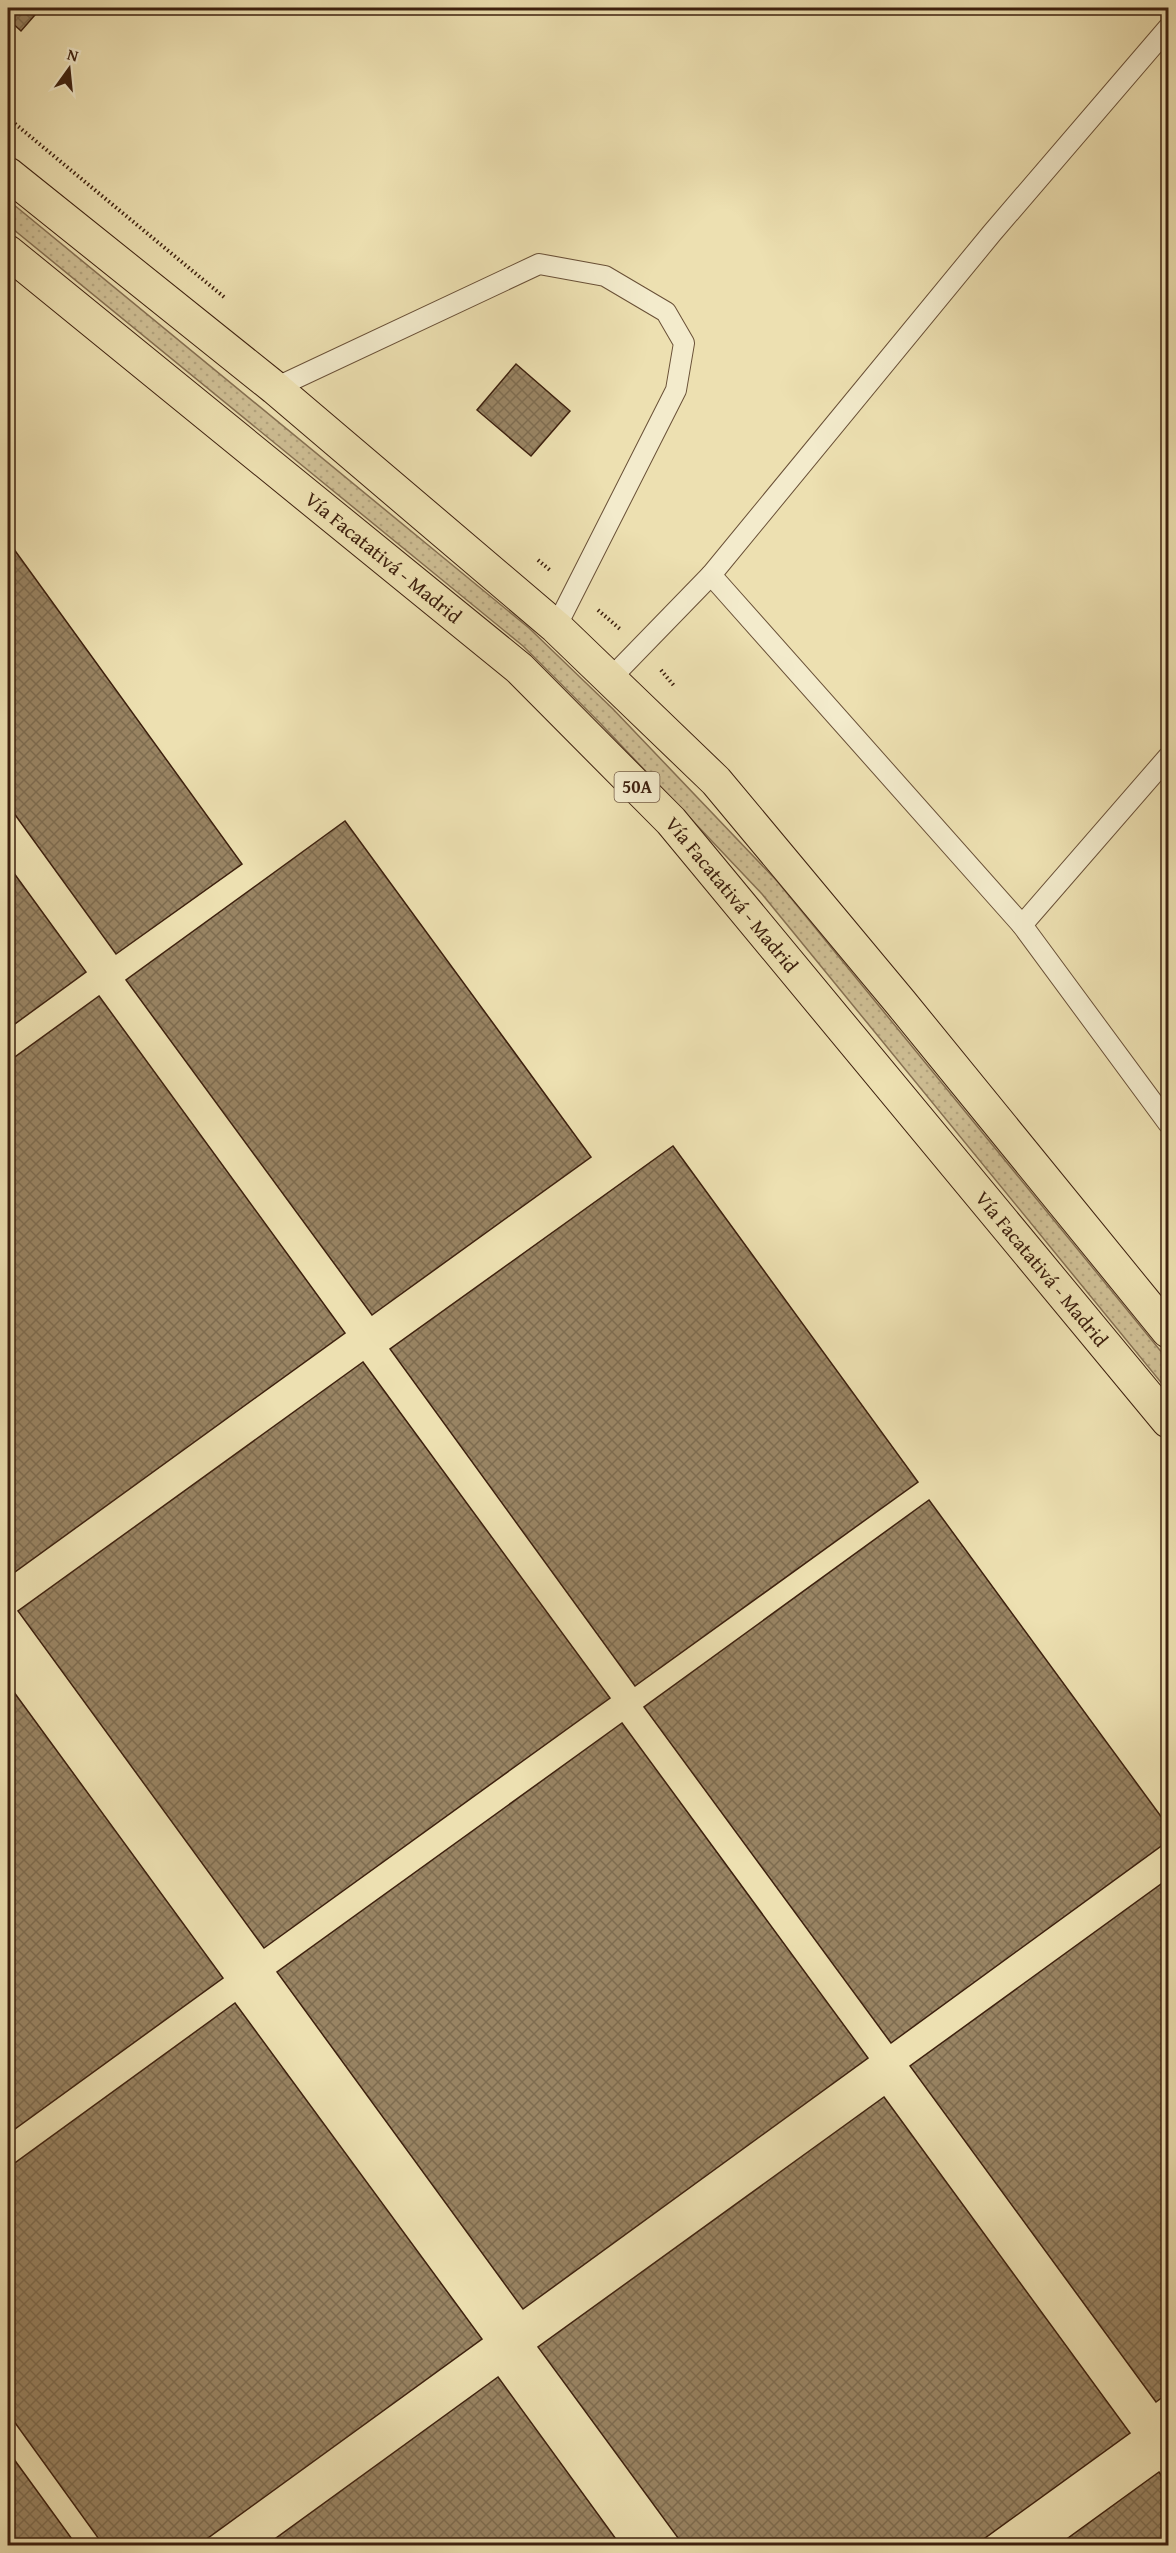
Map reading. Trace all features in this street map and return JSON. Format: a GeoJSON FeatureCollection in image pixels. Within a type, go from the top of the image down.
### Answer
{"type":"FeatureCollection","features":[{"type":"Feature","properties":{"kind":"main road"},"geometry":{"type":"LineString","coordinates":[[8,174],[275,388],[556,627],[716,781],[916,1021],[1168,1331]]}},
{"type":"Feature","properties":{"kind":"main road","name":"Vía Facatativá - Madrid"},"geometry":{"type":"LineString","coordinates":[[8,252],[519,668],[662,812],[1168,1421]]}},
{"type":"Feature","properties":{"kind":"lane"},"geometry":{"type":"LineString","coordinates":[[610,679],[711,575],[992,233],[1168,28]]}},
{"type":"Feature","properties":{"kind":"lane"},"geometry":{"type":"LineString","coordinates":[[275,388],[539,264],[605,276],[666,312],[684,343],[676,390],[556,627]]}},
{"type":"Feature","properties":{"kind":"lane"},"geometry":{"type":"LineString","coordinates":[[711,575],[1022,926],[1168,1123]]}},
{"type":"Feature","properties":{"kind":"lane"},"geometry":{"type":"LineString","coordinates":[[1022,926],[1168,757]]}},
{"type":"Feature","properties":{"kind":"shaded area"},"geometry":{"type":"Polygon","coordinates":[[[8,200],[529,628],[613,709],[777,881],[1168,1360],[1168,1391],[762,894],[601,724],[523,646],[8,225],[8,200]]]}},
{"type":"Feature","properties":{"kind":"building"},"geometry":{"type":"Polygon","coordinates":[[[8,8],[41,8],[21,31],[8,19],[8,8]]]}},
{"type":"Feature","properties":{"kind":"building"},"geometry":{"type":"Polygon","coordinates":[[[516,364],[570,411],[531,456],[477,410],[516,364]]]}},
{"type":"Feature","properties":{"kind":"building"},"geometry":{"type":"Polygon","coordinates":[[[8,541],[242,864],[116,954],[8,805],[8,541]]]}},
{"type":"Feature","properties":{"kind":"building"},"geometry":{"type":"Polygon","coordinates":[[[345,821],[591,1157],[372,1315],[126,980],[345,821]]]}},
{"type":"Feature","properties":{"kind":"building"},"geometry":{"type":"Polygon","coordinates":[[[8,865],[86,972],[8,1029],[8,865]]]}},
{"type":"Feature","properties":{"kind":"building"},"geometry":{"type":"Polygon","coordinates":[[[99,996],[345,1333],[8,1577],[8,1062],[99,996]]]}},
{"type":"Feature","properties":{"kind":"building"},"geometry":{"type":"Polygon","coordinates":[[[673,1146],[918,1482],[635,1686],[390,1349],[673,1146]]]}},
{"type":"Feature","properties":{"kind":"building"},"geometry":{"type":"Polygon","coordinates":[[[363,1362],[610,1698],[264,1948],[18,1611],[363,1362]]]}},
{"type":"Feature","properties":{"kind":"building"},"geometry":{"type":"Polygon","coordinates":[[[929,1500],[1168,1826],[1168,1841],[891,2043],[644,1707],[929,1500]]]}},
{"type":"Feature","properties":{"kind":"building"},"geometry":{"type":"Polygon","coordinates":[[[8,1684],[223,1978],[8,2134],[8,1684]]]}},
{"type":"Feature","properties":{"kind":"building"},"geometry":{"type":"Polygon","coordinates":[[[622,1723],[868,2058],[523,2309],[277,1972],[622,1723]]]}},
{"type":"Feature","properties":{"kind":"building"},"geometry":{"type":"Polygon","coordinates":[[[1168,1879],[1168,2393],[1156,2402],[910,2066],[1168,1879]]]}},
{"type":"Feature","properties":{"kind":"building"},"geometry":{"type":"Polygon","coordinates":[[[235,2003],[482,2339],[197,2546],[104,2546],[8,2413],[8,2168],[235,2003]]]}},
{"type":"Feature","properties":{"kind":"building"},"geometry":{"type":"Polygon","coordinates":[[[884,2097],[1130,2433],[974,2546],[684,2546],[538,2347],[884,2097]]]}},
{"type":"Feature","properties":{"kind":"building"},"geometry":{"type":"Polygon","coordinates":[[[498,2377],[621,2546],[265,2546],[498,2377]]]}},
{"type":"Feature","properties":{"kind":"building"},"geometry":{"type":"Polygon","coordinates":[[[8,2451],[77,2546],[8,2546],[8,2451]]]}},
{"type":"Feature","properties":{"kind":"building"},"geometry":{"type":"Polygon","coordinates":[[[1159,2472],[1168,2486],[1168,2546],[1057,2546],[1159,2472]]]}}]}
